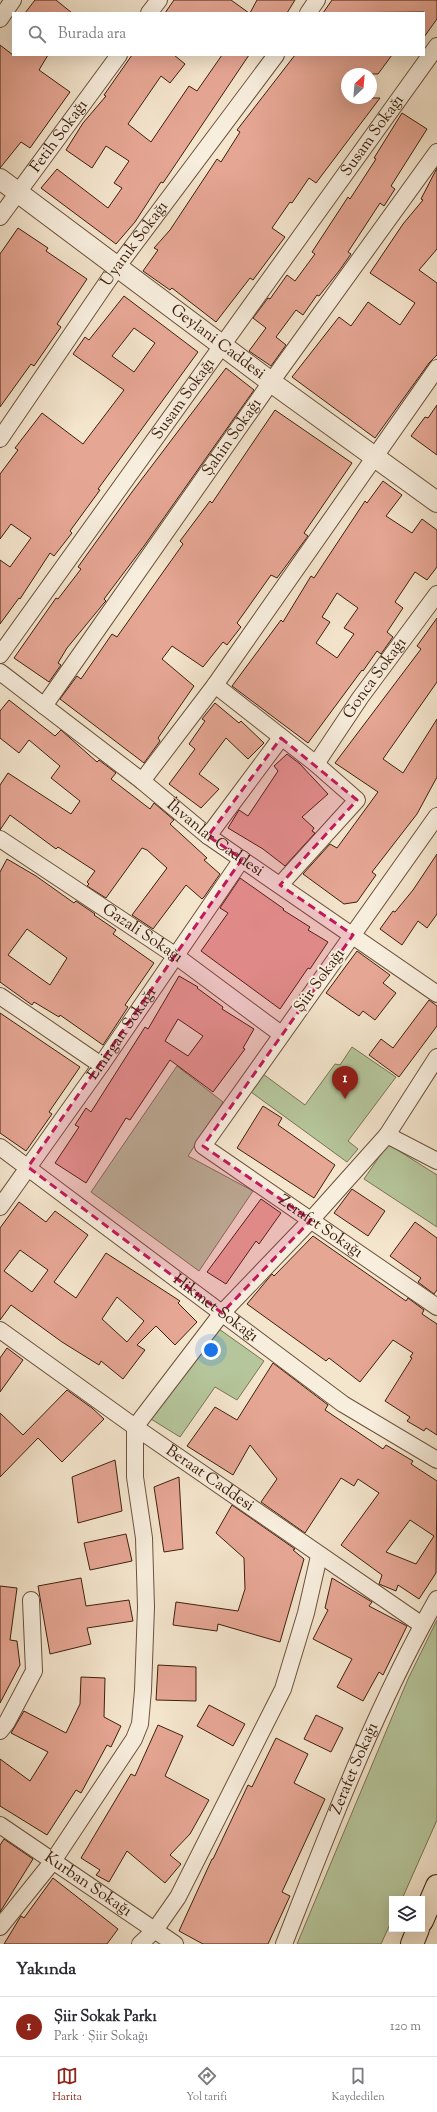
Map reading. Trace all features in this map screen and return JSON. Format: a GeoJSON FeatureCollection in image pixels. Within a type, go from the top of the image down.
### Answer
{"type":"FeatureCollection","features":[{"type":"Feature","properties":{"kind":"highway"},"geometry":{"type":"LineString","coordinates":[[425,1914],[437,1886]]}},
{"type":"Feature","properties":{"kind":"highway"},"geometry":{"type":"LineString","coordinates":[[412,1944],[417,1932]]}},
{"type":"Feature","properties":{"kind":"street"},"geometry":{"type":"LineString","coordinates":[[0,19],[13,0]]}},
{"type":"Feature","properties":{"kind":"street"},"geometry":{"type":"LineString","coordinates":[[151,12],[159,0]]}},
{"type":"Feature","properties":{"kind":"street"},"geometry":{"type":"LineString","coordinates":[[309,12],[317,0]]}},
{"type":"Feature","properties":{"kind":"street","name":"Susam Sokağı"},"geometry":{"type":"LineString","coordinates":[[0,655],[437,46]]}},
{"type":"Feature","properties":{"kind":"street","name":"Fetih Sokağı"},"geometry":{"type":"LineString","coordinates":[[0,217],[118,56]]}},
{"type":"Feature","properties":{"kind":"street","name":"Uyanık Sokağı"},"geometry":{"type":"LineString","coordinates":[[0,439],[118,266],[275,56]]}},
{"type":"Feature","properties":{"kind":"street","name":"Şahin Sokağı"},"geometry":{"type":"LineString","coordinates":[[44,706],[271,382],[437,152]]}},
{"type":"Feature","properties":{"kind":"street","name":"Geylani Caddesi"},"geometry":{"type":"LineString","coordinates":[[0,179],[271,382],[437,502]]}},
{"type":"Feature","properties":{"kind":"street"},"geometry":{"type":"LineString","coordinates":[[142,781],[215,685],[437,368]]}},
{"type":"Feature","properties":{"kind":"street","name":"Gonca Sokağı"},"geometry":{"type":"LineString","coordinates":[[316,764],[360,698],[437,594]]}},
{"type":"Feature","properties":{"kind":"street","name":"İhvanlar Caddesi"},"geometry":{"type":"LineString","coordinates":[[0,672],[142,781],[208,836],[437,994]]}},
{"type":"Feature","properties":{"kind":"street"},"geometry":{"type":"LineString","coordinates":[[215,685],[316,764],[357,800],[280,885]]}},
{"type":"Feature","properties":{"kind":"street"},"geometry":{"type":"LineString","coordinates":[[208,836],[281,738]]}},
{"type":"Feature","properties":{"kind":"street","name":"Şiir Sokağı"},"geometry":{"type":"LineString","coordinates":[[204,1146],[281,1034],[437,816]]}},
{"type":"Feature","properties":{"kind":"street","name":"Gazali Sokağı"},"geometry":{"type":"LineString","coordinates":[[0,838],[176,956],[281,1034]]}},
{"type":"Feature","properties":{"kind":"street","name":"Emirgan Sokağı"},"geometry":{"type":"LineString","coordinates":[[0,1206],[101,1065],[242,859]]}},
{"type":"Feature","properties":{"kind":"street"},"geometry":{"type":"LineString","coordinates":[[0,996],[101,1065]]}},
{"type":"Feature","properties":{"kind":"street"},"geometry":{"type":"LineString","coordinates":[[0,1927],[53,1861],[134,1739],[140,1724],[143,1690],[146,1607],[144,1538],[135,1477],[135,1427],[222,1313],[311,1220],[387,1135],[437,1057]]}},
{"type":"Feature","properties":{"kind":"street"},"geometry":{"type":"LineString","coordinates":[[387,1135],[437,1161]]}},
{"type":"Feature","properties":{"kind":"street","name":"Zerafet Sokağı"},"geometry":{"type":"LineString","coordinates":[[204,1146],[437,1307]]}},
{"type":"Feature","properties":{"kind":"street","name":"Hikmet Sokağı"},"geometry":{"type":"LineString","coordinates":[[0,1147],[343,1404],[437,1460]]}},
{"type":"Feature","properties":{"kind":"street","name":"Beraat Caddesi"},"geometry":{"type":"LineString","coordinates":[[0,1330],[319,1556],[422,1625]]}},
{"type":"Feature","properties":{"kind":"street"},"geometry":{"type":"LineString","coordinates":[[140,1944],[156,1930],[178,1897],[283,1689],[306,1613],[319,1556]]}},
{"type":"Feature","properties":{"kind":"street","name":"Zerafet Sokağı"},"geometry":{"type":"LineString","coordinates":[[284,1944],[353,1770],[422,1625],[437,1599]]}},
{"type":"Feature","properties":{"kind":"street"},"geometry":{"type":"LineString","coordinates":[[0,1731],[11,1715],[34,1671],[31,1600]]}},
{"type":"Feature","properties":{"kind":"street","name":"Kurban Sokağı"},"geometry":{"type":"LineString","coordinates":[[0,1825],[175,1944]]}},
{"type":"Feature","properties":{"kind":"highlighted area"},"geometry":{"type":"Polygon","coordinates":[[[281,738],[357,800],[280,885],[353,935],[203,1146],[311,1220],[222,1313],[28,1167],[242,859],[208,836],[281,738]]]}},
{"type":"Feature","properties":{"kind":"green space"},"geometry":{"type":"Polygon","coordinates":[[[352,1047],[396,1077],[348,1141],[358,1149],[347,1162],[251,1092],[263,1074],[305,1105],[335,1064],[340,1065],[352,1047]]]}},
{"type":"Feature","properties":{"kind":"green space"},"geometry":{"type":"Polygon","coordinates":[[[177,1066],[223,1102],[188,1156],[253,1191],[199,1271],[91,1192],[177,1066]]]}},
{"type":"Feature","properties":{"kind":"green space"},"geometry":{"type":"Polygon","coordinates":[[[388,1144],[437,1175],[437,1227],[364,1179],[388,1144]]]}},
{"type":"Feature","properties":{"kind":"green space"},"geometry":{"type":"Polygon","coordinates":[[[219,1329],[264,1361],[237,1400],[215,1387],[180,1437],[151,1419],[219,1329]]]}},
{"type":"Feature","properties":{"kind":"green space"},"geometry":{"type":"Polygon","coordinates":[[[437,1620],[437,1820],[403,1896],[389,1896],[389,1927],[381,1944],[297,1944],[408,1679],[437,1620]]]}},
{"type":"Feature","properties":{"kind":"building"},"geometry":{"type":"Polygon","coordinates":[[[35,0],[56,0],[71,12],[26,12],[35,0]]]}},
{"type":"Feature","properties":{"kind":"building"},"geometry":{"type":"Polygon","coordinates":[[[174,0],[231,0],[248,12],[166,12],[174,0]]]}},
{"type":"Feature","properties":{"kind":"building"},"geometry":{"type":"Polygon","coordinates":[[[257,0],[295,0],[288,12],[251,12],[257,0]]]}},
{"type":"Feature","properties":{"kind":"building"},"geometry":{"type":"Polygon","coordinates":[[[332,0],[437,0],[437,19],[425,36],[425,12],[324,12],[332,0]]]}},
{"type":"Feature","properties":{"kind":"building"},"geometry":{"type":"Polygon","coordinates":[[[0,45],[12,54],[12,56],[47,56],[39,70],[70,92],[30,148],[21,142],[0,168],[0,45]]]}},
{"type":"Feature","properties":{"kind":"building"},"geometry":{"type":"Polygon","coordinates":[[[131,56],[175,56],[185,64],[170,83],[161,76],[128,124],[151,142],[189,86],[197,91],[221,56],[248,56],[163,183],[161,182],[135,222],[116,244],[41,188],[57,169],[108,208],[122,188],[114,183],[129,161],[106,146],[92,168],[66,150],[83,123],[106,96],[104,95],[131,56]]]}},
{"type":"Feature","properties":{"kind":"building"},"geometry":{"type":"Polygon","coordinates":[[[294,56],[391,56],[378,74],[377,68],[341,68],[341,104],[375,104],[316,183],[309,178],[292,203],[290,202],[272,228],[285,237],[253,280],[250,278],[216,322],[172,288],[170,290],[143,271],[158,250],[154,248],[170,230],[217,159],[221,162],[240,132],[237,130],[294,56]]]}},
{"type":"Feature","properties":{"kind":"building"},"geometry":{"type":"Polygon","coordinates":[[[402,113],[427,129],[391,186],[395,189],[384,206],[380,203],[348,252],[351,254],[339,271],[319,296],[317,295],[303,315],[296,310],[276,337],[286,345],[271,366],[249,351],[266,328],[253,318],[268,298],[270,299],[287,275],[295,281],[315,254],[312,252],[348,197],[350,199],[376,159],[374,158],[402,113]]]}},
{"type":"Feature","properties":{"kind":"building"},"geometry":{"type":"Polygon","coordinates":[[[437,168],[437,249],[419,270],[437,283],[437,355],[429,363],[375,438],[292,377],[339,317],[351,326],[368,302],[400,325],[415,303],[370,273],[403,224],[423,200],[421,199],[437,168]]]}},
{"type":"Feature","properties":{"kind":"building"},"geometry":{"type":"Polygon","coordinates":[[[18,228],[48,248],[46,251],[87,279],[57,324],[61,327],[34,366],[31,364],[0,407],[0,254],[18,228]]]}},
{"type":"Feature","properties":{"kind":"building"},"geometry":{"type":"Polygon","coordinates":[[[124,296],[198,352],[98,489],[100,490],[70,531],[72,533],[54,556],[50,553],[20,599],[19,598],[0,624],[0,560],[10,567],[31,538],[11,524],[0,539],[0,474],[18,450],[15,448],[42,413],[83,444],[124,390],[73,354],[85,337],[89,340],[124,296]],[[134,328],[112,356],[134,372],[155,343],[134,328]]]}},
{"type":"Feature","properties":{"kind":"building"},"geometry":{"type":"Polygon","coordinates":[[[226,368],[254,390],[144,546],[104,599],[106,601],[67,648],[58,663],[61,665],[49,682],[14,658],[56,598],[58,599],[81,569],[78,567],[132,492],[226,368]]]}},
{"type":"Feature","properties":{"kind":"building"},"geometry":{"type":"Polygon","coordinates":[[[437,405],[437,455],[411,436],[425,417],[428,418],[437,405]]]}},
{"type":"Feature","properties":{"kind":"building"},"geometry":{"type":"Polygon","coordinates":[[[275,410],[352,463],[304,533],[308,536],[277,578],[271,575],[237,623],[241,627],[227,645],[223,642],[203,667],[172,646],[162,659],[194,686],[158,738],[160,741],[144,763],[60,699],[77,676],[81,679],[112,634],[117,637],[183,544],[180,541],[210,501],[212,503],[275,410]]]}},
{"type":"Feature","properties":{"kind":"building"},"geometry":{"type":"Polygon","coordinates":[[[383,481],[402,495],[386,516],[412,533],[422,519],[437,530],[437,567],[427,580],[415,572],[395,602],[403,608],[387,632],[393,637],[381,654],[377,651],[308,743],[232,686],[281,620],[283,622],[311,576],[314,578],[365,501],[367,503],[383,481]],[[337,593],[322,617],[330,622],[316,643],[337,658],[354,634],[344,628],[358,608],[337,593]]]}},
{"type":"Feature","properties":{"kind":"building"},"geometry":{"type":"Polygon","coordinates":[[[437,618],[437,682],[383,759],[403,773],[437,719],[437,777],[417,814],[372,872],[376,875],[357,902],[344,904],[303,874],[330,844],[337,848],[378,792],[335,763],[421,649],[417,646],[437,618]]]}},
{"type":"Feature","properties":{"kind":"building"},"geometry":{"type":"Polygon","coordinates":[[[9,700],[55,736],[61,730],[97,762],[99,760],[116,773],[111,779],[150,809],[154,803],[174,820],[170,824],[207,858],[204,860],[220,874],[202,899],[186,885],[153,929],[132,915],[167,868],[147,850],[142,848],[106,898],[87,886],[89,884],[87,882],[95,871],[58,847],[56,849],[10,815],[0,830],[0,785],[8,773],[71,814],[80,801],[51,778],[60,766],[29,740],[19,753],[0,738],[0,711],[9,700]]]}},
{"type":"Feature","properties":{"kind":"building"},"geometry":{"type":"Polygon","coordinates":[[[215,703],[239,723],[241,721],[264,743],[248,759],[226,738],[199,774],[219,789],[201,808],[169,784],[195,749],[189,744],[205,721],[202,719],[215,703]]]}},
{"type":"Feature","properties":{"kind":"building"},"geometry":{"type":"Polygon","coordinates":[[[287,754],[300,764],[328,794],[302,817],[314,828],[312,831],[315,833],[285,866],[263,849],[228,828],[239,810],[248,816],[278,771],[274,766],[287,754]]]}},
{"type":"Feature","properties":{"kind":"building"},"geometry":{"type":"Polygon","coordinates":[[[437,854],[437,914],[427,928],[418,921],[402,945],[380,929],[393,911],[395,912],[413,890],[437,854]]]}},
{"type":"Feature","properties":{"kind":"building"},"geometry":{"type":"Polygon","coordinates":[[[7,859],[36,876],[74,903],[76,901],[95,914],[94,915],[116,930],[113,934],[154,963],[125,1005],[128,1007],[103,1045],[60,1015],[59,1017],[34,1002],[32,1005],[0,982],[0,872],[7,859]],[[27,929],[8,955],[50,985],[67,958],[27,929]]]}},
{"type":"Feature","properties":{"kind":"building"},"geometry":{"type":"Polygon","coordinates":[[[240,878],[284,909],[283,910],[310,927],[308,930],[328,942],[280,1009],[201,951],[228,913],[220,908],[240,878]]]}},
{"type":"Feature","properties":{"kind":"building"},"geometry":{"type":"Polygon","coordinates":[[[357,951],[390,975],[383,983],[396,993],[375,1020],[363,1011],[359,1016],[326,993],[357,951]]]}},
{"type":"Feature","properties":{"kind":"building"},"geometry":{"type":"Polygon","coordinates":[[[179,976],[198,987],[197,988],[223,1007],[222,1009],[254,1029],[243,1048],[245,1049],[213,1092],[170,1060],[130,1120],[126,1118],[86,1183],[55,1163],[79,1127],[75,1125],[86,1108],[91,1112],[145,1027],[148,1029],[179,976]],[[178,1019],[165,1041],[188,1056],[203,1036],[178,1019]]]}},
{"type":"Feature","properties":{"kind":"building"},"geometry":{"type":"Polygon","coordinates":[[[429,1000],[437,1006],[437,1026],[399,1077],[369,1055],[381,1039],[393,1048],[429,1000]]]}},
{"type":"Feature","properties":{"kind":"building"},"geometry":{"type":"Polygon","coordinates":[[[0,1013],[80,1067],[49,1112],[52,1114],[26,1151],[0,1133],[0,1013]]]}},
{"type":"Feature","properties":{"kind":"building"},"geometry":{"type":"Polygon","coordinates":[[[263,1106],[282,1118],[278,1125],[335,1165],[314,1198],[237,1148],[263,1106]]]}},
{"type":"Feature","properties":{"kind":"building"},"geometry":{"type":"Polygon","coordinates":[[[352,1189],[385,1211],[368,1236],[334,1213],[352,1189]]]}},
{"type":"Feature","properties":{"kind":"building"},"geometry":{"type":"Polygon","coordinates":[[[261,1199],[281,1213],[259,1244],[256,1241],[226,1284],[207,1272],[261,1199]]]}},
{"type":"Feature","properties":{"kind":"building"},"geometry":{"type":"Polygon","coordinates":[[[19,1202],[46,1222],[55,1211],[88,1235],[54,1282],[76,1298],[106,1253],[180,1301],[178,1303],[197,1322],[175,1345],[156,1326],[137,1345],[145,1350],[123,1379],[101,1361],[99,1365],[62,1342],[11,1305],[0,1320],[0,1228],[19,1202]],[[20,1250],[4,1271],[32,1292],[48,1270],[20,1250]],[[117,1297],[102,1319],[127,1342],[144,1321],[117,1297]]]}},
{"type":"Feature","properties":{"kind":"building"},"geometry":{"type":"Polygon","coordinates":[[[415,1222],[437,1238],[437,1290],[434,1294],[418,1282],[421,1278],[390,1256],[415,1222]]]}},
{"type":"Feature","properties":{"kind":"building"},"geometry":{"type":"Polygon","coordinates":[[[313,1236],[406,1301],[408,1298],[424,1310],[422,1314],[437,1324],[437,1435],[426,1428],[424,1431],[407,1421],[410,1417],[385,1401],[412,1358],[410,1357],[413,1353],[393,1340],[360,1382],[329,1358],[326,1361],[247,1304],[272,1274],[274,1276],[313,1236]]]}},
{"type":"Feature","properties":{"kind":"building"},"geometry":{"type":"Polygon","coordinates":[[[7,1348],[23,1360],[0,1392],[0,1358],[7,1348]]]}},
{"type":"Feature","properties":{"kind":"building"},"geometry":{"type":"Polygon","coordinates":[[[273,1363],[328,1405],[325,1410],[383,1449],[386,1445],[413,1461],[411,1464],[437,1481],[436,1573],[419,1599],[398,1585],[396,1591],[379,1584],[382,1575],[341,1545],[379,1493],[358,1479],[354,1486],[341,1478],[305,1533],[261,1502],[277,1479],[250,1445],[233,1475],[187,1446],[215,1407],[237,1420],[273,1363]],[[410,1520],[386,1552],[416,1564],[434,1536],[410,1520]]]}},
{"type":"Feature","properties":{"kind":"building"},"geometry":{"type":"Polygon","coordinates":[[[67,1390],[92,1408],[104,1419],[62,1462],[38,1438],[0,1477],[0,1413],[23,1435],[67,1390]]]}},
{"type":"Feature","properties":{"kind":"building"},"geometry":{"type":"Polygon","coordinates":[[[115,1460],[122,1511],[78,1523],[72,1477],[115,1460]]]}},
{"type":"Feature","properties":{"kind":"building"},"geometry":{"type":"Polygon","coordinates":[[[179,1477],[183,1549],[164,1552],[154,1487],[179,1477]]]}},
{"type":"Feature","properties":{"kind":"building"},"geometry":{"type":"Polygon","coordinates":[[[232,1505],[295,1549],[293,1550],[304,1559],[280,1642],[218,1624],[217,1631],[173,1625],[176,1602],[238,1611],[245,1589],[244,1558],[216,1533],[232,1505]]]}},
{"type":"Feature","properties":{"kind":"building"},"geometry":{"type":"Polygon","coordinates":[[[126,1534],[132,1561],[90,1570],[84,1543],[126,1534]]]}},
{"type":"Feature","properties":{"kind":"building"},"geometry":{"type":"Polygon","coordinates":[[[81,1578],[86,1606],[129,1600],[133,1621],[87,1628],[91,1644],[50,1654],[38,1586],[81,1578]]]}},
{"type":"Feature","properties":{"kind":"building"},"geometry":{"type":"Polygon","coordinates":[[[332,1578],[372,1602],[369,1606],[407,1626],[383,1675],[379,1672],[363,1701],[337,1687],[352,1659],[313,1639],[328,1610],[325,1608],[332,1578]]]}},
{"type":"Feature","properties":{"kind":"building"},"geometry":{"type":"Polygon","coordinates":[[[0,1586],[17,1588],[10,1640],[17,1641],[20,1665],[0,1703],[0,1586]]]}},
{"type":"Feature","properties":{"kind":"building"},"geometry":{"type":"Polygon","coordinates":[[[158,1665],[196,1667],[196,1701],[156,1700],[158,1665]]]}},
{"type":"Feature","properties":{"kind":"building"},"geometry":{"type":"Polygon","coordinates":[[[81,1677],[105,1678],[104,1717],[121,1726],[111,1747],[107,1745],[81,1793],[76,1790],[47,1835],[0,1806],[0,1759],[30,1781],[48,1752],[11,1733],[24,1711],[66,1733],[80,1704],[81,1677]]]}},
{"type":"Feature","properties":{"kind":"building"},"geometry":{"type":"Polygon","coordinates":[[[209,1705],[245,1724],[233,1746],[197,1726],[209,1705]]]}},
{"type":"Feature","properties":{"kind":"building"},"geometry":{"type":"Polygon","coordinates":[[[316,1715],[343,1728],[331,1752],[304,1739],[316,1715]]]}},
{"type":"Feature","properties":{"kind":"building"},"geometry":{"type":"Polygon","coordinates":[[[158,1725],[183,1736],[165,1776],[209,1800],[190,1834],[170,1855],[181,1864],[165,1883],[127,1851],[109,1882],[96,1875],[100,1870],[81,1858],[131,1774],[135,1776],[158,1725]]]}},
{"type":"Feature","properties":{"kind":"building"},"geometry":{"type":"Polygon","coordinates":[[[276,1738],[308,1754],[294,1783],[325,1799],[282,1892],[290,1896],[268,1944],[203,1944],[179,1931],[248,1785],[252,1787],[276,1738]]]}},
{"type":"Feature","properties":{"kind":"building"},"geometry":{"type":"Polygon","coordinates":[[[4,1839],[33,1859],[0,1912],[0,1845],[4,1839]]]}},
{"type":"Feature","properties":{"kind":"building"},"geometry":{"type":"Polygon","coordinates":[[[53,1878],[118,1929],[107,1944],[4,1944],[21,1916],[24,1918],[53,1878]]]}},
{"type":"Feature","properties":{"kind":"place","name":"Şiir Sokak Parkı"},"geometry":{"type":"Point","coordinates":[345,1099]}}]}
